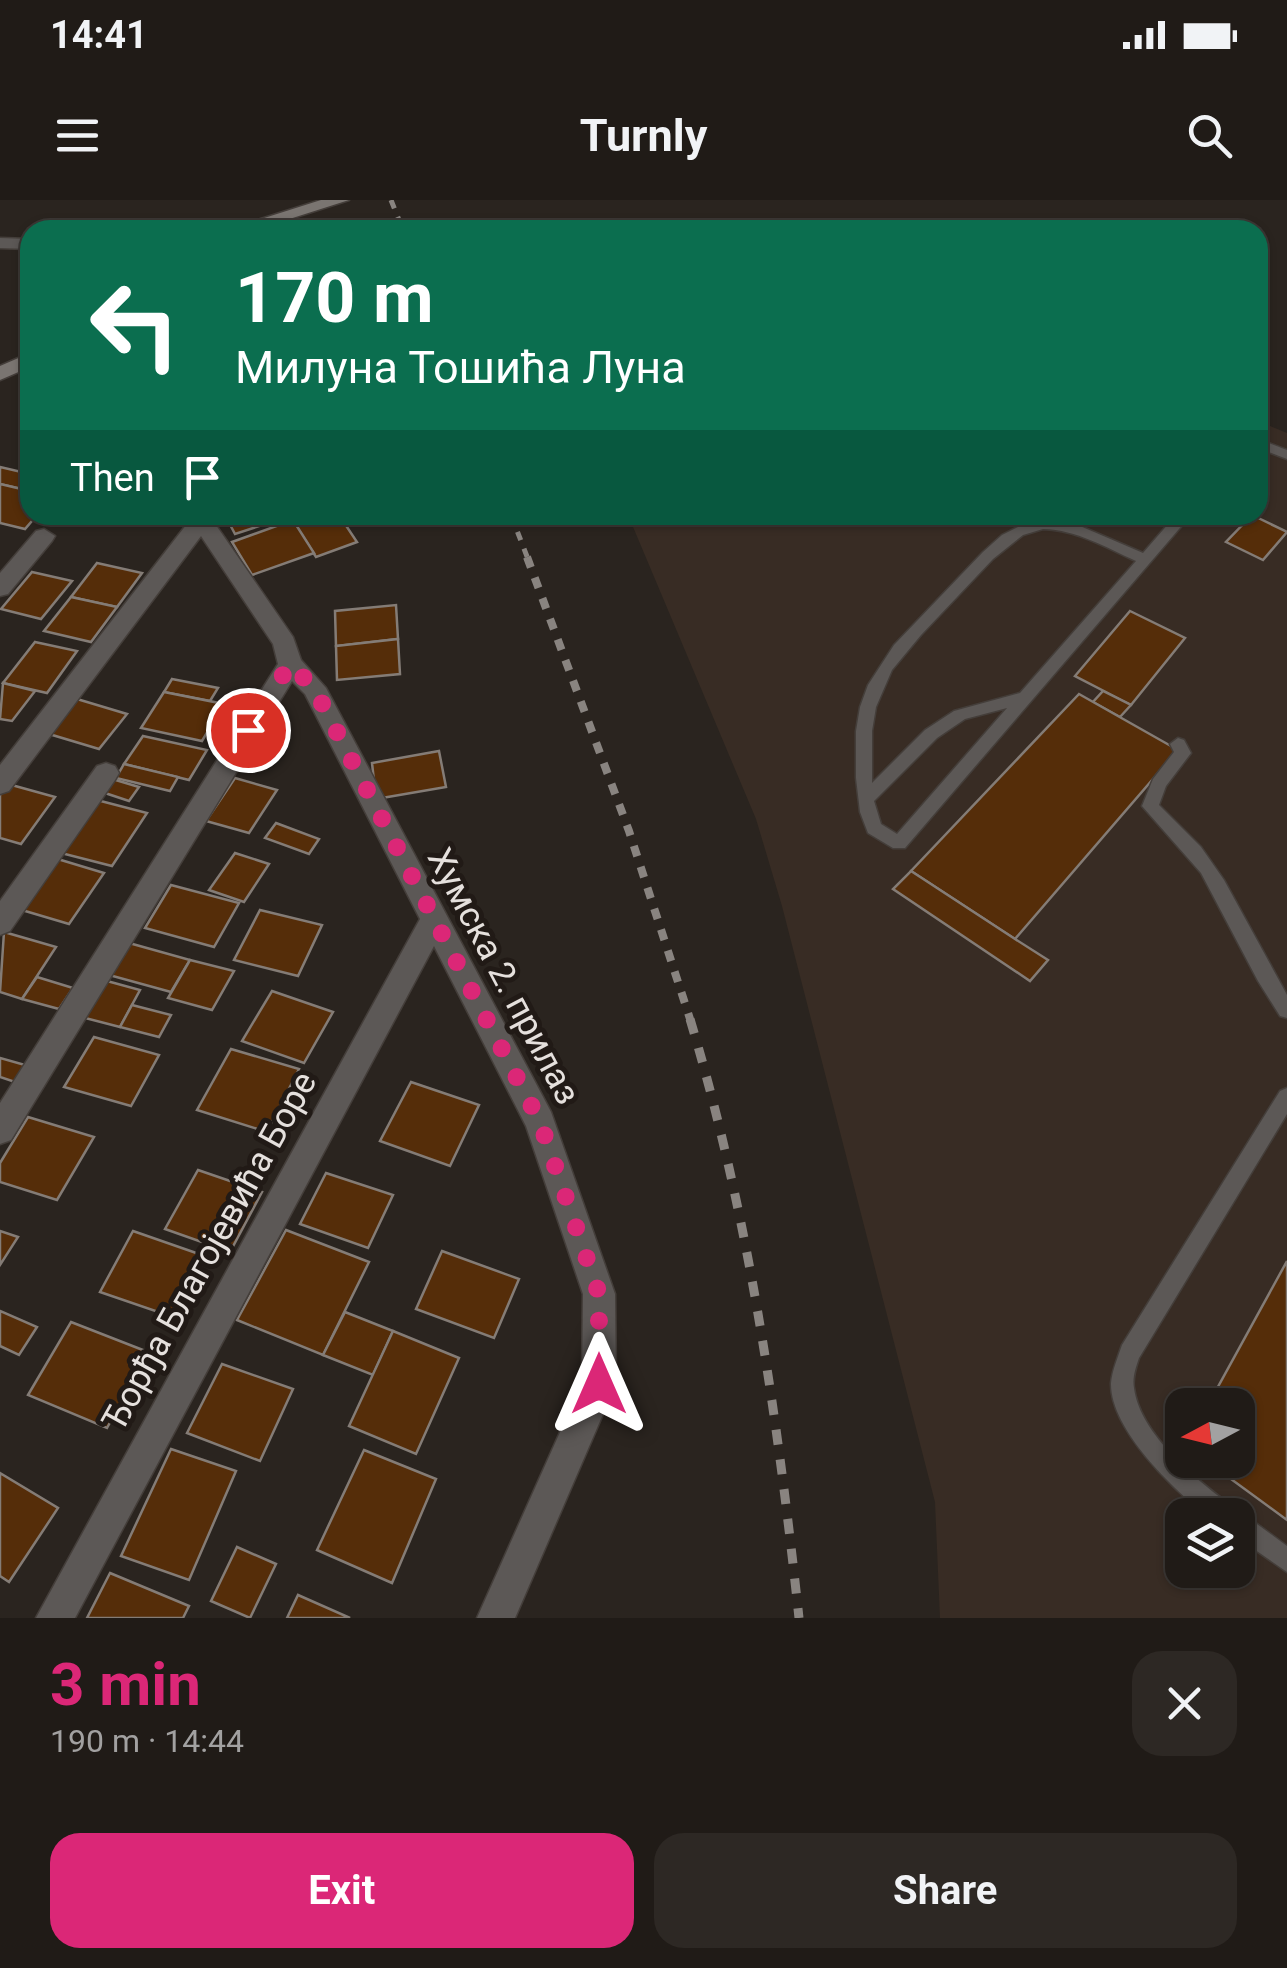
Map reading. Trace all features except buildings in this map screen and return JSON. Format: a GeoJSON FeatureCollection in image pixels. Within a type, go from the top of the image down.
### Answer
{"type":"FeatureCollection","features":[{"type":"Feature","properties":{"kind":"main road"},"geometry":{"type":"LineString","coordinates":[[270,220],[341,200]]}},
{"type":"Feature","properties":{"kind":"main road"},"geometry":{"type":"LineString","coordinates":[[302,220],[341,200]]}},
{"type":"Feature","properties":{"kind":"street"},"geometry":{"type":"LineString","coordinates":[[0,784],[194,525]]}},
{"type":"Feature","properties":{"kind":"street","name":"Хумска 2. прилаз"},"geometry":{"type":"LineString","coordinates":[[204,525],[285,644],[290,664],[314,688],[540,1122],[599,1294],[599,1384],[496,1618]]}},
{"type":"Feature","properties":{"kind":"street"},"geometry":{"type":"LineString","coordinates":[[0,588],[44,536]]}},
{"type":"Feature","properties":{"kind":"street"},"geometry":{"type":"LineString","coordinates":[[0,1130],[290,664]]}},
{"type":"Feature","properties":{"kind":"street"},"geometry":{"type":"LineString","coordinates":[[0,923],[106,773]]}},
{"type":"Feature","properties":{"kind":"street","name":"Ђорђа Благојевића Боре"},"geometry":{"type":"LineString","coordinates":[[55,1618],[433,922]]}},
{"type":"Feature","properties":{"kind":"lane"},"geometry":{"type":"LineString","coordinates":[[1044,525],[1028,528],[989,555],[894,655],[873,688],[862,718],[866,800],[874,828],[884,838],[900,843],[1175,525]]}},
{"type":"Feature","properties":{"kind":"lane"},"geometry":{"type":"LineString","coordinates":[[1053,525],[1145,560]]}},
{"type":"Feature","properties":{"kind":"lane"},"geometry":{"type":"LineString","coordinates":[[866,800],[931,734],[960,715],[1026,697]]}},
{"type":"Feature","properties":{"kind":"lane"},"geometry":{"type":"LineString","coordinates":[[1178,744],[1183,753],[1159,783],[1150,806],[1205,864],[1264,979],[1287,1010]]}},
{"type":"Feature","properties":{"kind":"lane"},"geometry":{"type":"LineString","coordinates":[[1202,1498],[1143,1438],[1121,1387],[1130,1353],[1287,1097]]}},
{"type":"Feature","properties":{"kind":"lane"},"geometry":{"type":"LineString","coordinates":[[1255,1536],[1287,1560]]}},
{"type":"Feature","properties":{"kind":"shaded area"},"geometry":{"type":"Polygon","coordinates":[[[1268,425],[1287,433],[1287,1618],[940,1618],[935,1502],[782,906],[756,819],[632,525],[1268,525],[1268,425]]]}},
{"type":"Feature","properties":{"kind":"railway"},"geometry":{"type":"LineString","coordinates":[[391,200],[399,220]]}},
{"type":"Feature","properties":{"kind":"railway"},"geometry":{"type":"LineString","coordinates":[[515,525],[528,559]]}},
{"type":"Feature","properties":{"kind":"railway"},"geometry":{"type":"LineString","coordinates":[[527,557],[629,831],[691,1022]]}},
{"type":"Feature","properties":{"kind":"railway"},"geometry":{"type":"LineString","coordinates":[[690,1019],[745,1241],[781,1466],[799,1618]]}},
{"type":"Feature","properties":{"kind":"route"},"geometry":{"type":"LineString","coordinates":[[248,730],[290,664],[314,688],[540,1122],[599,1294],[599,1384]]}}]}
